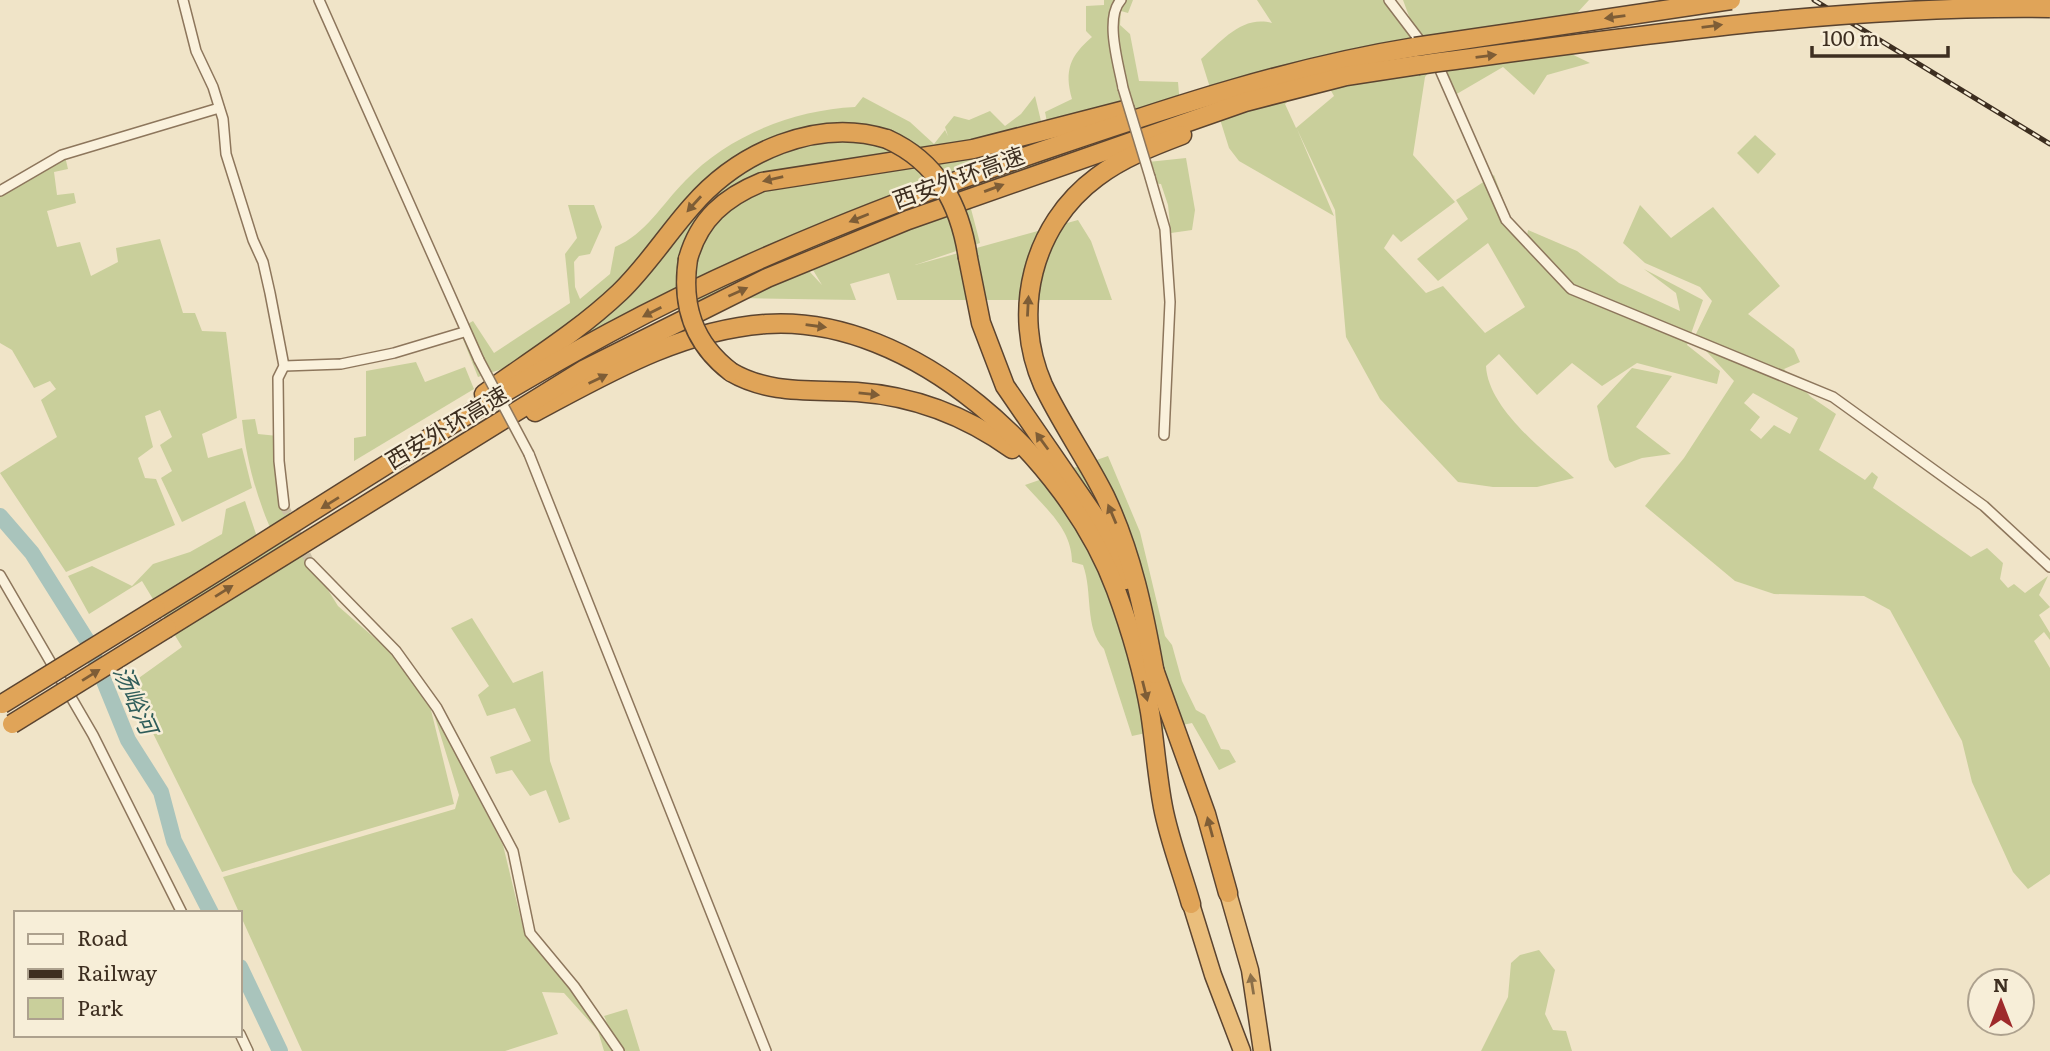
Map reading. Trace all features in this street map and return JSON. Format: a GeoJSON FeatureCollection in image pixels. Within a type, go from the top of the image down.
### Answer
{"type":"FeatureCollection","features":[{"type":"Feature","properties":{"kind":"highway","name":"西安外环高速"},"geometry":{"type":"LineString","coordinates":[[6,728],[345,516],[622,348],[767,278],[908,220],[1245,102],[1417,56],[1731,0]]}},
{"type":"Feature","properties":{"kind":"highway","name":"西安外环高速"},"geometry":{"type":"LineString","coordinates":[[1,705],[531,377],[610,333],[786,250],[976,173],[1200,98],[1342,59],[1417,56],[1756,20],[1978,7],[2050,8]]}},
{"type":"Feature","properties":{"kind":"highway"},"geometry":{"type":"LineString","coordinates":[[1065,496],[1005,443],[970,422],[944,411],[888,396],[772,388],[731,372],[707,350],[692,324],[685,292],[688,259],[697,234],[712,212],[735,194],[762,182],[984,147],[1071,126],[1230,79],[1342,59]]}},
{"type":"Feature","properties":{"kind":"highway"},"geometry":{"type":"LineString","coordinates":[[1155,674],[1126,548],[1105,496],[1043,384],[1033,357],[1027,311],[1036,260],[1062,211],[1083,188],[1108,169],[1195,130],[1359,73]]}},
{"type":"Feature","properties":{"kind":"highway"},"geometry":{"type":"LineString","coordinates":[[366,480],[584,322],[632,280],[701,197],[741,165],[776,146],[822,133],[858,132],[887,139],[914,154],[943,184],[961,224],[981,323],[1002,378],[1015,402],[1077,487],[1108,540],[1127,584],[1155,674],[1206,814],[1250,970],[1262,1051]]}},
{"type":"Feature","properties":{"kind":"highway"},"geometry":{"type":"LineString","coordinates":[[345,516],[588,384],[652,353],[712,332],[784,323],[843,331],[915,362],[999,424],[1035,458],[1065,496],[1102,557],[1117,593],[1147,696],[1164,809],[1213,975],[1242,1051]]}},
{"type":"Feature","properties":{"kind":"street"},"geometry":{"type":"LineString","coordinates":[[183,0],[196,51],[219,108],[226,154],[253,240],[263,262],[284,366],[278,378],[279,461],[284,505]]}},
{"type":"Feature","properties":{"kind":"street"},"geometry":{"type":"LineString","coordinates":[[319,0],[464,332],[529,454],[766,1051]]}},
{"type":"Feature","properties":{"kind":"street"},"geometry":{"type":"LineString","coordinates":[[1121,0],[1117,3],[1112,33],[1123,89],[1165,229],[1170,302],[1164,435]]}},
{"type":"Feature","properties":{"kind":"street"},"geometry":{"type":"LineString","coordinates":[[1390,0],[1441,67],[1506,220],[1571,289],[1833,397],[1984,506],[2050,566]]}},
{"type":"Feature","properties":{"kind":"street"},"geometry":{"type":"LineString","coordinates":[[0,191],[62,155],[219,108]]}},
{"type":"Feature","properties":{"kind":"street"},"geometry":{"type":"LineString","coordinates":[[284,366],[341,364],[394,353],[464,332]]}},
{"type":"Feature","properties":{"kind":"street"},"geometry":{"type":"LineString","coordinates":[[310,563],[396,651],[437,708],[513,850],[530,933],[574,986],[619,1051]]}},
{"type":"Feature","properties":{"kind":"street"},"geometry":{"type":"LineString","coordinates":[[0,575],[93,734],[181,911]]}},
{"type":"Feature","properties":{"kind":"green space"},"geometry":{"type":"Polygon","coordinates":[[[1104,0],[1133,0],[1128,13],[1121,11],[1120,25],[1130,34],[1139,81],[1178,82],[1183,140],[1144,142],[1141,117],[1048,127],[1045,112],[1072,99],[1069,80],[1071,64],[1078,51],[1092,37],[1086,31],[1086,6],[1104,5],[1104,0]]]}},
{"type":"Feature","properties":{"kind":"green space"},"geometry":{"type":"Polygon","coordinates":[[[1257,0],[1393,0],[1410,19],[1403,0],[1589,0],[1556,36],[1559,48],[1590,63],[1547,75],[1534,95],[1503,67],[1455,95],[1445,68],[1437,61],[1425,77],[1413,155],[1455,202],[1401,242],[1393,234],[1384,248],[1426,293],[1443,286],[1485,333],[1525,307],[1488,243],[1438,281],[1417,259],[1468,219],[1456,200],[1494,175],[1516,234],[1525,246],[1528,230],[1577,251],[1619,283],[1680,311],[1676,293],[1644,269],[1703,300],[1687,345],[1720,371],[1717,384],[1637,363],[1602,386],[1572,363],[1537,395],[1499,354],[1486,366],[1496,397],[1520,428],[1574,478],[1537,487],[1493,487],[1458,482],[1380,399],[1346,337],[1335,210],[1297,129],[1334,216],[1239,161],[1229,148],[1201,59],[1242,26],[1272,23],[1257,0]],[[1320,71],[1285,104],[1296,128],[1334,96],[1320,71]]]}},
{"type":"Feature","properties":{"kind":"green space"},"geometry":{"type":"Polygon","coordinates":[[[1035,96],[1052,167],[966,190],[980,243],[915,265],[1078,220],[1091,241],[1112,300],[897,300],[889,273],[850,284],[856,300],[733,298],[809,271],[822,285],[810,265],[478,377],[459,329],[473,321],[494,353],[570,303],[565,254],[577,238],[568,205],[594,205],[602,227],[590,254],[579,256],[574,262],[575,287],[580,299],[610,274],[615,247],[645,226],[702,165],[721,151],[763,128],[808,114],[855,107],[863,97],[910,122],[934,144],[945,130],[948,136],[945,127],[954,116],[969,120],[990,111],[1005,126],[1021,114],[1035,96]]]}},
{"type":"Feature","properties":{"kind":"green space"},"geometry":{"type":"Polygon","coordinates":[[[1755,135],[1776,154],[1758,174],[1737,153],[1755,135]]]}},
{"type":"Feature","properties":{"kind":"green space"},"geometry":{"type":"Polygon","coordinates":[[[64,152],[68,169],[54,172],[57,195],[74,193],[76,203],[47,211],[57,247],[80,242],[91,276],[118,262],[116,248],[160,239],[183,313],[195,313],[202,331],[226,332],[237,418],[202,434],[208,458],[242,448],[252,488],[182,522],[161,478],[172,471],[160,445],[172,437],[160,410],[145,416],[153,447],[138,458],[145,478],[156,479],[175,525],[66,572],[0,473],[57,437],[41,400],[56,389],[50,381],[34,388],[12,350],[0,343],[0,189],[64,152]]]}},
{"type":"Feature","properties":{"kind":"green space"},"geometry":{"type":"Polygon","coordinates":[[[1186,158],[1195,210],[1192,230],[1171,233],[1168,205],[1161,184],[1151,183],[1155,171],[1147,171],[1148,162],[1186,158]]]}},
{"type":"Feature","properties":{"kind":"green space"},"geometry":{"type":"Polygon","coordinates":[[[1640,205],[1671,238],[1713,207],[1780,286],[1748,314],[1794,349],[1800,362],[1784,369],[1811,397],[1836,414],[1819,450],[1865,480],[1872,472],[1878,477],[1873,488],[1971,557],[1987,548],[2003,563],[2000,579],[2008,588],[2014,584],[2025,593],[2048,576],[2039,595],[2050,607],[2039,615],[2050,633],[2050,640],[2044,632],[2034,641],[2050,668],[2050,874],[2028,889],[2013,872],[1972,782],[1962,741],[1890,610],[1864,596],[1774,594],[1735,581],[1645,506],[1684,458],[1734,381],[1694,338],[1712,301],[1700,287],[1645,263],[1623,243],[1640,205]],[[1753,393],[1744,403],[1760,417],[1750,430],[1761,439],[1774,425],[1790,434],[1798,418],[1753,393]]]}},
{"type":"Feature","properties":{"kind":"green space"},"geometry":{"type":"Polygon","coordinates":[[[416,362],[425,382],[465,367],[474,389],[354,461],[354,438],[366,436],[366,371],[416,362]]]}},
{"type":"Feature","properties":{"kind":"green space"},"geometry":{"type":"Polygon","coordinates":[[[1632,368],[1672,376],[1636,427],[1671,454],[1642,458],[1615,468],[1609,460],[1597,406],[1632,368]]]}},
{"type":"Feature","properties":{"kind":"green space"},"geometry":{"type":"Polygon","coordinates":[[[255,419],[258,434],[278,436],[278,479],[303,550],[338,606],[393,654],[430,706],[454,804],[222,872],[129,685],[182,647],[142,581],[89,614],[68,576],[92,566],[132,586],[153,564],[190,552],[222,534],[226,509],[245,501],[259,543],[275,539],[254,481],[244,436],[242,420],[255,419]]]}},
{"type":"Feature","properties":{"kind":"green space"},"geometry":{"type":"Polygon","coordinates":[[[1108,456],[1140,532],[1165,636],[1172,645],[1182,681],[1196,710],[1205,715],[1221,749],[1229,750],[1236,762],[1219,770],[1192,723],[1132,736],[1104,649],[1094,631],[1083,565],[1072,562],[1068,539],[1063,529],[1025,485],[1108,456]]]}},
{"type":"Feature","properties":{"kind":"green space"},"geometry":{"type":"Polygon","coordinates":[[[472,618],[513,683],[543,671],[550,761],[570,819],[559,823],[546,790],[530,796],[512,770],[496,774],[490,757],[531,741],[515,708],[487,716],[478,695],[489,686],[451,628],[472,618]]]}},
{"type":"Feature","properties":{"kind":"green space"},"geometry":{"type":"Polygon","coordinates":[[[433,711],[503,845],[525,936],[607,1022],[604,1016],[627,1009],[640,1051],[604,1051],[598,1031],[564,993],[542,992],[558,1034],[505,1051],[302,1051],[242,919],[242,911],[238,911],[223,877],[455,809],[459,795],[433,711]]]}},
{"type":"Feature","properties":{"kind":"green space"},"geometry":{"type":"Polygon","coordinates":[[[1539,950],[1555,970],[1545,1014],[1553,1030],[1566,1031],[1572,1051],[1481,1051],[1508,997],[1511,963],[1520,955],[1539,950]]]}},
{"type":"Feature","properties":{"kind":"waterway","name":"汤峪河"},"geometry":{"type":"LineString","coordinates":[[0,516],[32,553],[88,642],[128,740],[161,792],[174,841],[210,911]]}},
{"type":"Feature","properties":{"kind":"waterway","name":"汤峪河"},"geometry":{"type":"LineString","coordinates":[[242,971],[280,1051]]}},
{"type":"Feature","properties":{"kind":"tunnel"},"geometry":{"type":"LineString","coordinates":[[284,505],[310,563]]}},
{"type":"Feature","properties":{"kind":"railway"},"geometry":{"type":"LineString","coordinates":[[1814,0],[2050,144]]}}]}
